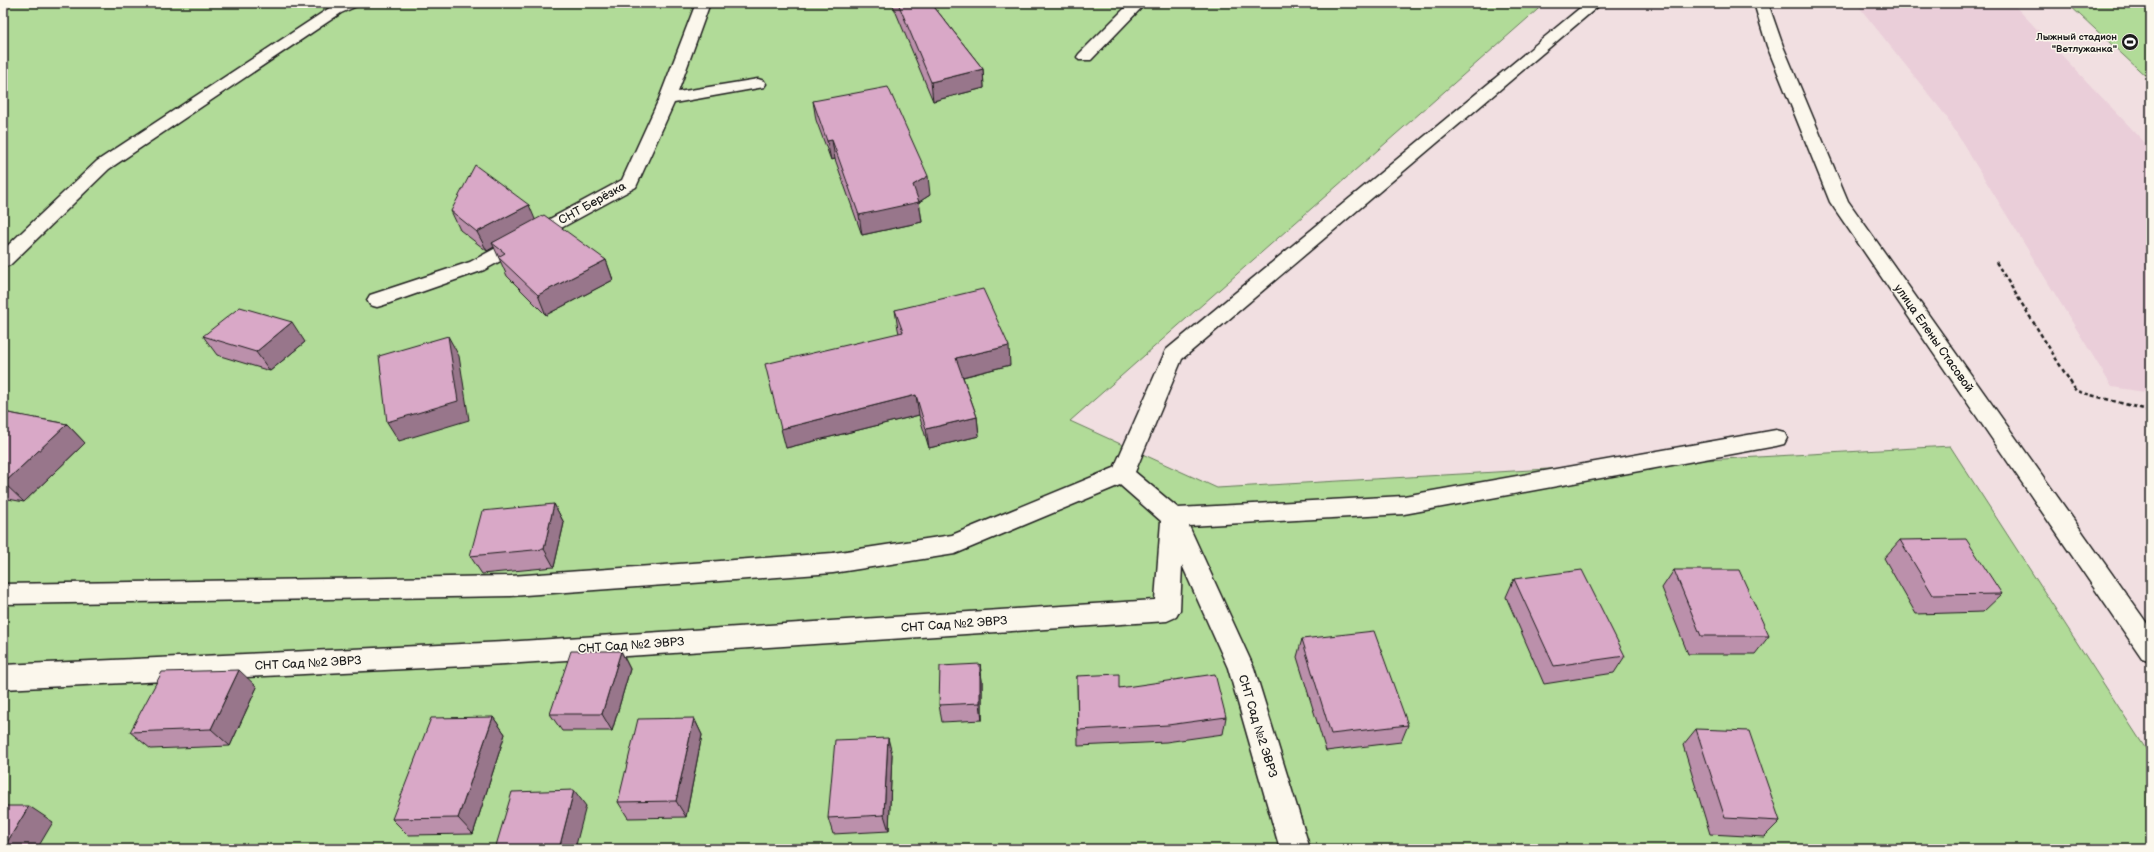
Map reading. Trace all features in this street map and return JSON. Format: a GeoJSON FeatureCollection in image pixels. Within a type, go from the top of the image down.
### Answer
{"type":"FeatureCollection","features":[{"type":"Feature","properties":{"kind":"street"},"geometry":{"type":"LineString","coordinates":[[3,261],[103,165],[336,10],[352,3]]}},
{"type":"Feature","properties":{"kind":"street","name":"СНТ Берёзка"},"geometry":{"type":"LineString","coordinates":[[377,300],[477,266],[630,183],[667,99],[704,3]]}},
{"type":"Feature","properties":{"kind":"street"},"geometry":{"type":"LineString","coordinates":[[1085,57],[1139,3]]}},
{"type":"Feature","properties":{"kind":"street"},"geometry":{"type":"LineString","coordinates":[[3,594],[511,586],[833,563],[955,544],[1123,474],[1173,355],[1596,3]]}},
{"type":"Feature","properties":{"kind":"street","name":"улица Елены Стасовой"},"geometry":{"type":"LineString","coordinates":[[1761,3],[1775,46],[1839,202],[2151,650]]}},
{"type":"Feature","properties":{"kind":"street"},"geometry":{"type":"LineString","coordinates":[[667,99],[758,84]]}},
{"type":"Feature","properties":{"kind":"street"},"geometry":{"type":"LineString","coordinates":[[1173,518],[1404,505],[1776,438]]}},
{"type":"Feature","properties":{"kind":"street","name":"СНТ Сад №2 ЭВРЗ"},"geometry":{"type":"LineString","coordinates":[[1123,474],[1173,518],[1241,668],[1295,849]]}},
{"type":"Feature","properties":{"kind":"street","name":"СНТ Сад №2 ЭВРЗ"},"geometry":{"type":"LineString","coordinates":[[3,677],[505,653],[1167,610],[1173,518]]}},
{"type":"Feature","properties":{"kind":"path"},"geometry":{"type":"LineString","coordinates":[[1996,262],[2076,391],[2151,411]]}},
{"type":"Feature","properties":{"kind":"shaded area"},"geometry":{"type":"Polygon","coordinates":[[[1856,3],[2012,3],[2151,149],[2151,393],[2112,387],[1946,116],[1856,3]]]}},
{"type":"Feature","properties":{"kind":"green space"},"geometry":{"type":"Polygon","coordinates":[[[3,3],[1545,3],[1070,421],[1217,488],[1950,446],[2151,757],[2151,849],[3,849],[3,3]]]}},
{"type":"Feature","properties":{"kind":"green space","name":"Лыжный стадион \"Ветлужанка\""},"geometry":{"type":"Polygon","coordinates":[[[2067,3],[2151,3],[2151,81],[2067,3]]]}},
{"type":"Feature","properties":{"kind":"building"},"geometry":{"type":"Polygon","coordinates":[[[898,3],[931,3],[983,69],[931,82],[898,3]]]}},
{"type":"Feature","properties":{"kind":"building"},"geometry":{"type":"Polygon","coordinates":[[[888,87],[928,176],[913,185],[919,202],[859,215],[832,140],[827,141],[813,101],[888,87]]]}},
{"type":"Feature","properties":{"kind":"building"},"geometry":{"type":"Polygon","coordinates":[[[475,165],[529,205],[477,232],[451,211],[475,165]]]}},
{"type":"Feature","properties":{"kind":"building"},"geometry":{"type":"Polygon","coordinates":[[[544,215],[606,260],[538,295],[498,257],[505,253],[492,243],[544,215]]]}},
{"type":"Feature","properties":{"kind":"building"},"geometry":{"type":"Polygon","coordinates":[[[983,289],[1009,346],[956,358],[977,417],[926,429],[916,395],[781,429],[765,364],[903,332],[895,310],[983,289]]]}},
{"type":"Feature","properties":{"kind":"building"},"geometry":{"type":"Polygon","coordinates":[[[240,307],[292,322],[256,352],[203,336],[240,307]]]}},
{"type":"Feature","properties":{"kind":"building"},"geometry":{"type":"Polygon","coordinates":[[[448,336],[458,401],[387,422],[379,356],[448,336]]]}},
{"type":"Feature","properties":{"kind":"building"},"geometry":{"type":"Polygon","coordinates":[[[3,412],[67,424],[4,483],[3,483],[3,412]]]}},
{"type":"Feature","properties":{"kind":"building"},"geometry":{"type":"Polygon","coordinates":[[[554,504],[544,549],[470,556],[482,511],[554,504]]]}},
{"type":"Feature","properties":{"kind":"building"},"geometry":{"type":"Polygon","coordinates":[[[1966,539],[2002,594],[1933,595],[1900,540],[1966,539]]]}},
{"type":"Feature","properties":{"kind":"building"},"geometry":{"type":"Polygon","coordinates":[[[1582,570],[1625,656],[1554,666],[1514,579],[1582,570]]]}},
{"type":"Feature","properties":{"kind":"building"},"geometry":{"type":"Polygon","coordinates":[[[1674,570],[1739,570],[1769,636],[1701,636],[1674,570]]]}},
{"type":"Feature","properties":{"kind":"building"},"geometry":{"type":"Polygon","coordinates":[[[1374,631],[1408,725],[1331,734],[1302,639],[1374,631]]]}},
{"type":"Feature","properties":{"kind":"building"},"geometry":{"type":"Polygon","coordinates":[[[571,651],[621,651],[602,714],[550,714],[571,651]]]}},
{"type":"Feature","properties":{"kind":"building"},"geometry":{"type":"Polygon","coordinates":[[[980,664],[980,703],[939,705],[940,666],[980,664]]]}},
{"type":"Feature","properties":{"kind":"building"},"geometry":{"type":"Polygon","coordinates":[[[239,670],[211,729],[130,732],[162,672],[239,670]]]}},
{"type":"Feature","properties":{"kind":"building"},"geometry":{"type":"Polygon","coordinates":[[[1119,674],[1119,688],[1215,674],[1226,717],[1168,725],[1078,730],[1077,676],[1119,674]]]}},
{"type":"Feature","properties":{"kind":"building"},"geometry":{"type":"Polygon","coordinates":[[[493,717],[458,818],[392,819],[431,718],[493,717]]]}},
{"type":"Feature","properties":{"kind":"building"},"geometry":{"type":"Polygon","coordinates":[[[694,718],[676,801],[618,802],[638,719],[694,718]]]}},
{"type":"Feature","properties":{"kind":"building"},"geometry":{"type":"Polygon","coordinates":[[[1696,729],[1749,731],[1780,821],[1725,818],[1696,729]]]}},
{"type":"Feature","properties":{"kind":"building"},"geometry":{"type":"Polygon","coordinates":[[[888,738],[884,815],[828,818],[835,740],[888,738]]]}},
{"type":"Feature","properties":{"kind":"building"},"geometry":{"type":"Polygon","coordinates":[[[574,790],[559,849],[495,849],[512,792],[574,790]]]}},
{"type":"Feature","properties":{"kind":"building"},"geometry":{"type":"Polygon","coordinates":[[[3,806],[29,806],[3,849],[3,806]]]}},
{"type":"Feature","properties":{"kind":"place","name":"Лыжный стадион \"Ветлужанка\""},"geometry":{"type":"Point","coordinates":[2130,42]}}]}
